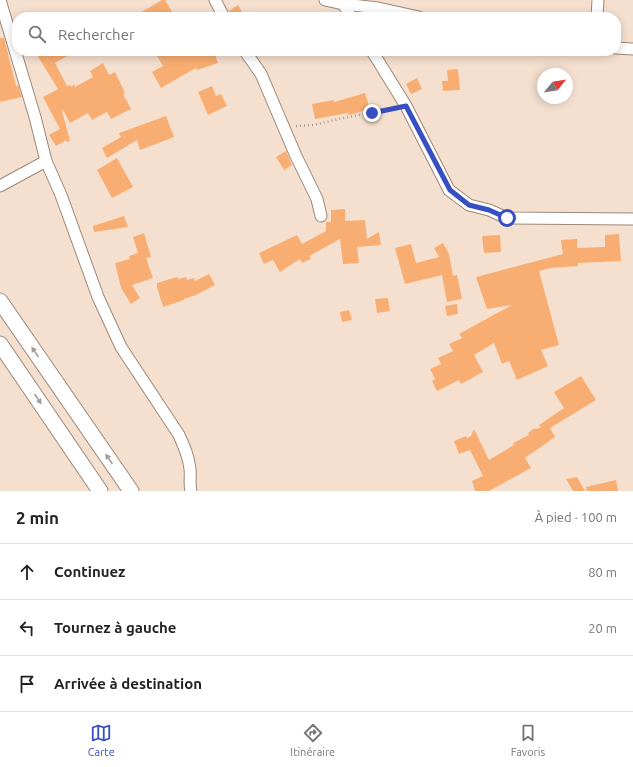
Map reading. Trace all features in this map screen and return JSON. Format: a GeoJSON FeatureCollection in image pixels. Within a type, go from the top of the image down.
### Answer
{"type":"FeatureCollection","features":[{"type":"Feature","properties":{"kind":"main road"},"geometry":{"type":"LineString","coordinates":[[0,301],[131,491]]}},
{"type":"Feature","properties":{"kind":"main road"},"geometry":{"type":"LineString","coordinates":[[0,344],[100,491]]}},
{"type":"Feature","properties":{"kind":"street"},"geometry":{"type":"LineString","coordinates":[[0,0],[12,40]]}},
{"type":"Feature","properties":{"kind":"street"},"geometry":{"type":"LineString","coordinates":[[215,0],[221,12]]}},
{"type":"Feature","properties":{"kind":"street"},"geometry":{"type":"LineString","coordinates":[[325,0],[396,12]]}},
{"type":"Feature","properties":{"kind":"street"},"geometry":{"type":"LineString","coordinates":[[598,0],[598,12]]}},
{"type":"Feature","properties":{"kind":"street"},"geometry":{"type":"LineString","coordinates":[[342,2],[348,12]]}},
{"type":"Feature","properties":{"kind":"street"},"geometry":{"type":"LineString","coordinates":[[621,48],[633,49]]}},
{"type":"Feature","properties":{"kind":"street"},"geometry":{"type":"LineString","coordinates":[[17,56],[35,117],[46,161],[61,195],[98,297],[122,347],[179,435],[186,451],[190,469],[191,491]]}},
{"type":"Feature","properties":{"kind":"street"},"geometry":{"type":"LineString","coordinates":[[248,56],[261,74],[285,127],[296,156],[317,199],[321,216]]}},
{"type":"Feature","properties":{"kind":"street"},"geometry":{"type":"LineString","coordinates":[[375,56],[406,106],[450,190],[469,205],[489,210],[507,218],[633,219]]}},
{"type":"Feature","properties":{"kind":"street"},"geometry":{"type":"LineString","coordinates":[[0,186],[46,161]]}},
{"type":"Feature","properties":{"kind":"path"},"geometry":{"type":"LineString","coordinates":[[285,127],[314,125],[406,106]]}},
{"type":"Feature","properties":{"kind":"building"},"geometry":{"type":"Polygon","coordinates":[[[162,0],[165,0],[172,12],[142,12],[162,0]]]}},
{"type":"Feature","properties":{"kind":"building"},"geometry":{"type":"Polygon","coordinates":[[[238,5],[242,12],[229,12],[238,5]]]}},
{"type":"Feature","properties":{"kind":"building"},"geometry":{"type":"Polygon","coordinates":[[[0,38],[4,38],[16,86],[18,85],[22,97],[0,102],[0,38]]]}},
{"type":"Feature","properties":{"kind":"building"},"geometry":{"type":"Polygon","coordinates":[[[38,56],[67,56],[55,63],[67,86],[70,85],[71,87],[74,84],[75,87],[93,77],[90,71],[103,63],[109,75],[115,72],[125,93],[123,94],[131,109],[111,119],[107,112],[92,120],[88,113],[70,123],[63,110],[70,141],[67,142],[65,139],[65,141],[56,146],[49,135],[60,129],[43,97],[58,89],[38,56]]]}},
{"type":"Feature","properties":{"kind":"building"},"geometry":{"type":"Polygon","coordinates":[[[157,56],[216,56],[218,63],[197,70],[196,68],[161,88],[152,72],[163,66],[157,56]]]}},
{"type":"Feature","properties":{"kind":"building"},"geometry":{"type":"Polygon","coordinates":[[[458,69],[460,90],[443,91],[442,81],[448,81],[447,70],[458,69]]]}},
{"type":"Feature","properties":{"kind":"building"},"geometry":{"type":"Polygon","coordinates":[[[417,78],[422,89],[411,94],[406,84],[417,78]]]}},
{"type":"Feature","properties":{"kind":"building"},"geometry":{"type":"Polygon","coordinates":[[[212,86],[216,96],[221,94],[227,106],[208,115],[198,92],[212,86]]]}},
{"type":"Feature","properties":{"kind":"building"},"geometry":{"type":"Polygon","coordinates":[[[365,93],[370,109],[349,115],[348,113],[315,119],[312,104],[334,100],[334,102],[365,93]]]}},
{"type":"Feature","properties":{"kind":"building"},"geometry":{"type":"Polygon","coordinates":[[[166,116],[174,137],[140,150],[137,140],[107,158],[102,148],[121,137],[119,133],[166,116]]]}},
{"type":"Feature","properties":{"kind":"building"},"geometry":{"type":"Polygon","coordinates":[[[286,151],[292,165],[284,170],[276,157],[286,151]]]}},
{"type":"Feature","properties":{"kind":"building"},"geometry":{"type":"Polygon","coordinates":[[[117,158],[133,187],[112,198],[97,170],[117,158]]]}},
{"type":"Feature","properties":{"kind":"building"},"geometry":{"type":"Polygon","coordinates":[[[345,209],[345,221],[365,220],[367,239],[379,232],[381,245],[357,247],[359,263],[343,264],[340,239],[309,256],[311,259],[302,263],[300,259],[280,272],[273,260],[264,264],[259,253],[297,235],[302,244],[326,231],[326,222],[331,222],[331,210],[345,209]]]}},
{"type":"Feature","properties":{"kind":"building"},"geometry":{"type":"Polygon","coordinates":[[[124,216],[128,227],[94,232],[93,226],[124,216]]]}},
{"type":"Feature","properties":{"kind":"building"},"geometry":{"type":"Polygon","coordinates":[[[144,233],[151,257],[146,258],[153,278],[132,285],[140,298],[131,304],[121,288],[115,263],[130,259],[129,256],[138,253],[133,237],[144,233]]]}},
{"type":"Feature","properties":{"kind":"building"},"geometry":{"type":"Polygon","coordinates":[[[619,234],[621,261],[578,263],[578,266],[550,268],[539,271],[559,345],[541,350],[548,366],[517,380],[509,361],[502,364],[494,343],[474,355],[483,372],[461,384],[459,380],[437,391],[432,381],[435,379],[430,369],[441,364],[438,358],[453,351],[449,344],[462,338],[459,334],[512,305],[487,309],[476,277],[563,254],[561,240],[577,239],[577,248],[605,247],[605,235],[619,234]]]}},
{"type":"Feature","properties":{"kind":"building"},"geometry":{"type":"Polygon","coordinates":[[[500,235],[501,252],[484,253],[482,236],[500,235]]]}},
{"type":"Feature","properties":{"kind":"building"},"geometry":{"type":"Polygon","coordinates":[[[443,243],[449,254],[453,276],[457,275],[462,299],[447,302],[442,275],[405,284],[395,248],[411,244],[416,263],[439,257],[434,248],[443,243]]]}},
{"type":"Feature","properties":{"kind":"building"},"geometry":{"type":"Polygon","coordinates":[[[209,274],[215,285],[196,295],[163,307],[157,283],[177,277],[178,279],[186,277],[187,280],[194,278],[195,281],[209,274]]]}},
{"type":"Feature","properties":{"kind":"building"},"geometry":{"type":"Polygon","coordinates":[[[388,298],[390,311],[377,313],[375,299],[388,298]]]}},
{"type":"Feature","properties":{"kind":"building"},"geometry":{"type":"Polygon","coordinates":[[[457,304],[458,314],[447,316],[445,306],[457,304]]]}},
{"type":"Feature","properties":{"kind":"building"},"geometry":{"type":"Polygon","coordinates":[[[349,310],[352,320],[342,322],[340,312],[349,310]]]}},
{"type":"Feature","properties":{"kind":"building"},"geometry":{"type":"Polygon","coordinates":[[[581,376],[596,400],[550,428],[555,437],[525,458],[531,468],[489,491],[475,491],[472,481],[483,476],[470,450],[459,454],[454,441],[466,436],[467,438],[471,436],[474,429],[489,460],[514,445],[513,443],[529,435],[528,433],[533,429],[541,428],[539,425],[564,408],[554,392],[581,376]]]}},
{"type":"Feature","properties":{"kind":"building"},"geometry":{"type":"Polygon","coordinates":[[[577,477],[585,491],[573,491],[566,479],[577,477]]]}},
{"type":"Feature","properties":{"kind":"building"},"geometry":{"type":"Polygon","coordinates":[[[616,480],[618,491],[587,491],[586,487],[616,480]]]}},
{"type":"Feature","properties":{"kind":"route"},"geometry":{"type":"LineString","coordinates":[[372,113],[406,106],[450,190],[469,205],[489,210],[507,218]]}}]}
